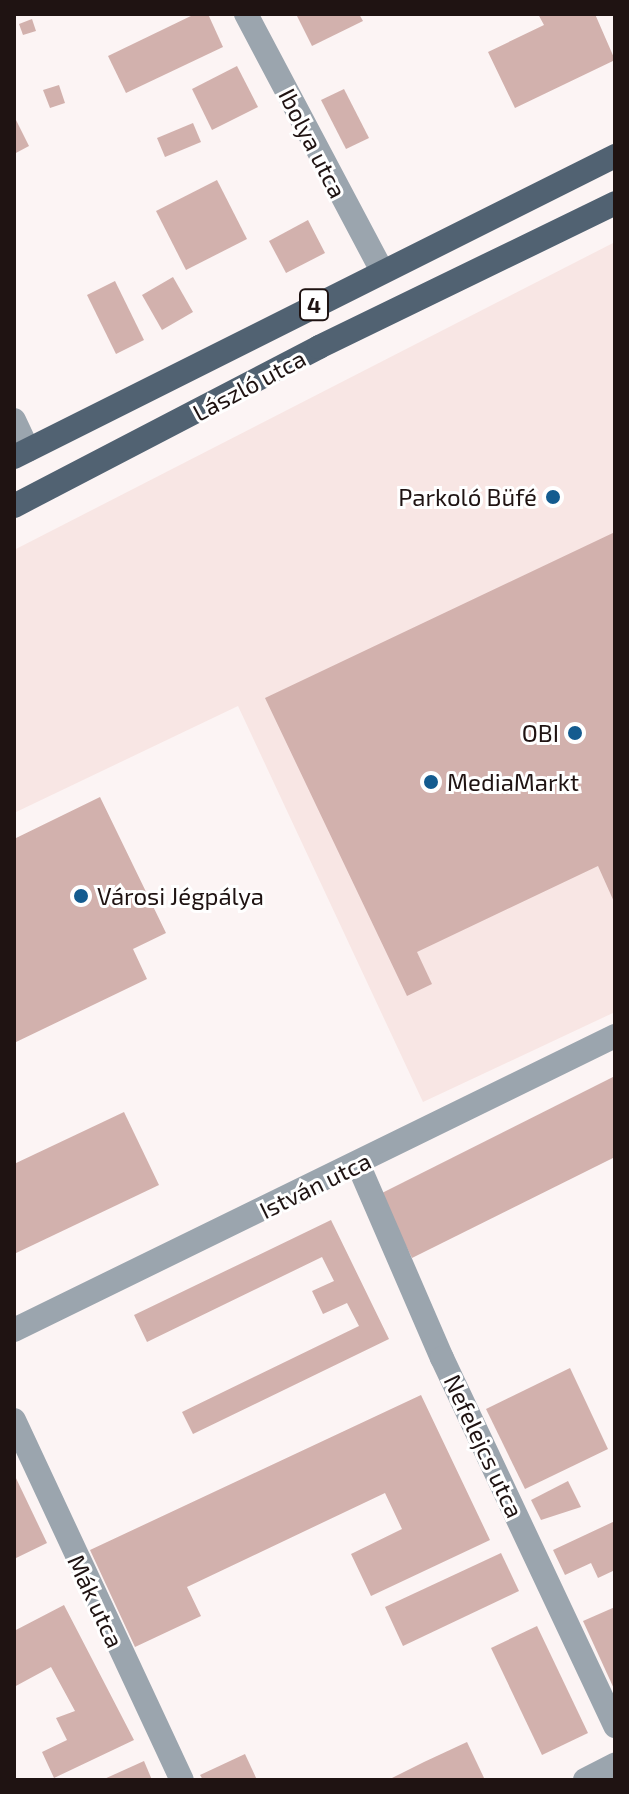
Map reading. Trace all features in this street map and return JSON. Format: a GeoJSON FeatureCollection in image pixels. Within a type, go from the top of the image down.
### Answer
{"type":"FeatureCollection","features":[{"type":"Feature","properties":{"kind":"main road","name":"László utca"},"geometry":{"type":"LineString","coordinates":[[21,453],[615,156]]}},
{"type":"Feature","properties":{"kind":"main road","name":"László utca"},"geometry":{"type":"LineString","coordinates":[[14,506],[319,347],[615,203]]}},
{"type":"Feature","properties":{"kind":"street","name":"Ibolya utca"},"geometry":{"type":"LineString","coordinates":[[246,14],[382,271]]}},
{"type":"Feature","properties":{"kind":"street"},"geometry":{"type":"LineString","coordinates":[[14,420],[21,453]]}},
{"type":"Feature","properties":{"kind":"street","name":"István utca"},"geometry":{"type":"LineString","coordinates":[[14,1330],[615,1036]]}},
{"type":"Feature","properties":{"kind":"street","name":"Nefelejcs utca"},"geometry":{"type":"LineString","coordinates":[[358,1164],[442,1358],[615,1726]]}},
{"type":"Feature","properties":{"kind":"street","name":"Mák utca"},"geometry":{"type":"LineString","coordinates":[[14,1420],[182,1780]]}},
{"type":"Feature","properties":{"kind":"street"},"geometry":{"type":"LineString","coordinates":[[585,1780],[615,1765]]}},
{"type":"Feature","properties":{"kind":"shaded area"},"geometry":{"type":"Polygon","coordinates":[[[615,242],[615,1012],[423,1102],[238,706],[14,813],[14,550],[615,242]]]}},
{"type":"Feature","properties":{"kind":"building"},"geometry":{"type":"Polygon","coordinates":[[[195,14],[208,14],[223,47],[126,93],[108,56],[195,14]]]}},
{"type":"Feature","properties":{"kind":"building"},"geometry":{"type":"Polygon","coordinates":[[[296,14],[359,14],[363,21],[312,46],[296,14]]]}},
{"type":"Feature","properties":{"kind":"building"},"geometry":{"type":"Polygon","coordinates":[[[538,14],[595,14],[615,60],[515,108],[488,52],[544,25],[538,14]]]}},
{"type":"Feature","properties":{"kind":"building"},"geometry":{"type":"Polygon","coordinates":[[[32,19],[36,31],[23,35],[19,24],[32,19]]]}},
{"type":"Feature","properties":{"kind":"building"},"geometry":{"type":"Polygon","coordinates":[[[237,66],[258,107],[212,130],[192,89],[237,66]]]}},
{"type":"Feature","properties":{"kind":"building"},"geometry":{"type":"Polygon","coordinates":[[[59,85],[65,103],[50,108],[43,90],[59,85]]]}},
{"type":"Feature","properties":{"kind":"building"},"geometry":{"type":"Polygon","coordinates":[[[344,89],[369,138],[346,149],[321,100],[344,89]]]}},
{"type":"Feature","properties":{"kind":"building"},"geometry":{"type":"Polygon","coordinates":[[[14,116],[29,146],[14,154],[14,116]]]}},
{"type":"Feature","properties":{"kind":"building"},"geometry":{"type":"Polygon","coordinates":[[[193,123],[201,142],[165,157],[157,138],[193,123]]]}},
{"type":"Feature","properties":{"kind":"building"},"geometry":{"type":"Polygon","coordinates":[[[217,180],[247,239],[186,270],[156,211],[217,180]]]}},
{"type":"Feature","properties":{"kind":"building"},"geometry":{"type":"Polygon","coordinates":[[[308,220],[325,253],[286,273],[269,241],[308,220]]]}},
{"type":"Feature","properties":{"kind":"building"},"geometry":{"type":"Polygon","coordinates":[[[173,277],[193,312],[162,330],[142,295],[173,277]]]}},
{"type":"Feature","properties":{"kind":"building"},"geometry":{"type":"Polygon","coordinates":[[[115,281],[144,340],[116,354],[87,295],[115,281]]]}},
{"type":"Feature","properties":{"kind":"building","name":"MediaMarkt"},"geometry":{"type":"Polygon","coordinates":[[[615,532],[615,904],[598,866],[417,952],[432,984],[407,996],[265,698],[615,532]]]}},
{"type":"Feature","properties":{"kind":"building","name":"Városi Jégpálya"},"geometry":{"type":"Polygon","coordinates":[[[100,797],[166,933],[133,949],[147,979],[14,1043],[14,839],[100,797]]]}},
{"type":"Feature","properties":{"kind":"building"},"geometry":{"type":"Polygon","coordinates":[[[615,1076],[615,1157],[412,1258],[380,1194],[615,1076]]]}},
{"type":"Feature","properties":{"kind":"building"},"geometry":{"type":"Polygon","coordinates":[[[124,1112],[159,1185],[14,1254],[14,1164],[124,1112]]]}},
{"type":"Feature","properties":{"kind":"building"},"geometry":{"type":"Polygon","coordinates":[[[331,1220],[389,1339],[193,1434],[182,1412],[359,1326],[347,1303],[323,1314],[312,1291],[334,1281],[322,1257],[147,1342],[134,1315],[331,1220]]]}},
{"type":"Feature","properties":{"kind":"building"},"geometry":{"type":"Polygon","coordinates":[[[570,1368],[608,1449],[525,1489],[486,1409],[570,1368]]]}},
{"type":"Feature","properties":{"kind":"building"},"geometry":{"type":"Polygon","coordinates":[[[421,1395],[490,1540],[371,1596],[351,1554],[402,1529],[385,1493],[187,1587],[201,1616],[135,1647],[90,1550],[421,1395]]]}},
{"type":"Feature","properties":{"kind":"building"},"geometry":{"type":"Polygon","coordinates":[[[14,1474],[47,1543],[14,1559],[14,1474]]]}},
{"type":"Feature","properties":{"kind":"building"},"geometry":{"type":"Polygon","coordinates":[[[568,1481],[581,1507],[541,1520],[531,1500],[568,1481]]]}},
{"type":"Feature","properties":{"kind":"building"},"geometry":{"type":"Polygon","coordinates":[[[615,1521],[615,1570],[598,1578],[591,1563],[565,1575],[553,1550],[615,1521]]]}},
{"type":"Feature","properties":{"kind":"building"},"geometry":{"type":"Polygon","coordinates":[[[501,1553],[519,1591],[403,1646],[385,1607],[501,1553]]]}},
{"type":"Feature","properties":{"kind":"building"},"geometry":{"type":"Polygon","coordinates":[[[64,1605],[134,1740],[54,1778],[42,1752],[67,1740],[56,1718],[75,1711],[51,1667],[14,1687],[14,1631],[64,1605]]]}},
{"type":"Feature","properties":{"kind":"building"},"geometry":{"type":"Polygon","coordinates":[[[615,1607],[615,1691],[583,1621],[615,1607]]]}},
{"type":"Feature","properties":{"kind":"building"},"geometry":{"type":"Polygon","coordinates":[[[537,1626],[588,1733],[542,1755],[491,1648],[537,1626]]]}},
{"type":"Feature","properties":{"kind":"building"},"geometry":{"type":"Polygon","coordinates":[[[467,1742],[485,1780],[388,1780],[424,1762],[467,1742]]]}},
{"type":"Feature","properties":{"kind":"building"},"geometry":{"type":"Polygon","coordinates":[[[245,1754],[257,1780],[203,1780],[200,1775],[245,1754]]]}},
{"type":"Feature","properties":{"kind":"building"},"geometry":{"type":"Polygon","coordinates":[[[144,1761],[152,1780],[102,1780],[144,1761]]]}},
{"type":"Feature","properties":{"kind":"place","name":"Parkoló Büfé"},"geometry":{"type":"Point","coordinates":[553,497]}},
{"type":"Feature","properties":{"kind":"place","name":"OBI"},"geometry":{"type":"Point","coordinates":[575,733]}},
{"type":"Feature","properties":{"kind":"place","name":"MediaMarkt"},"geometry":{"type":"Point","coordinates":[431,782]}},
{"type":"Feature","properties":{"kind":"place","name":"Városi Jégpálya"},"geometry":{"type":"Point","coordinates":[81,896]}}]}
